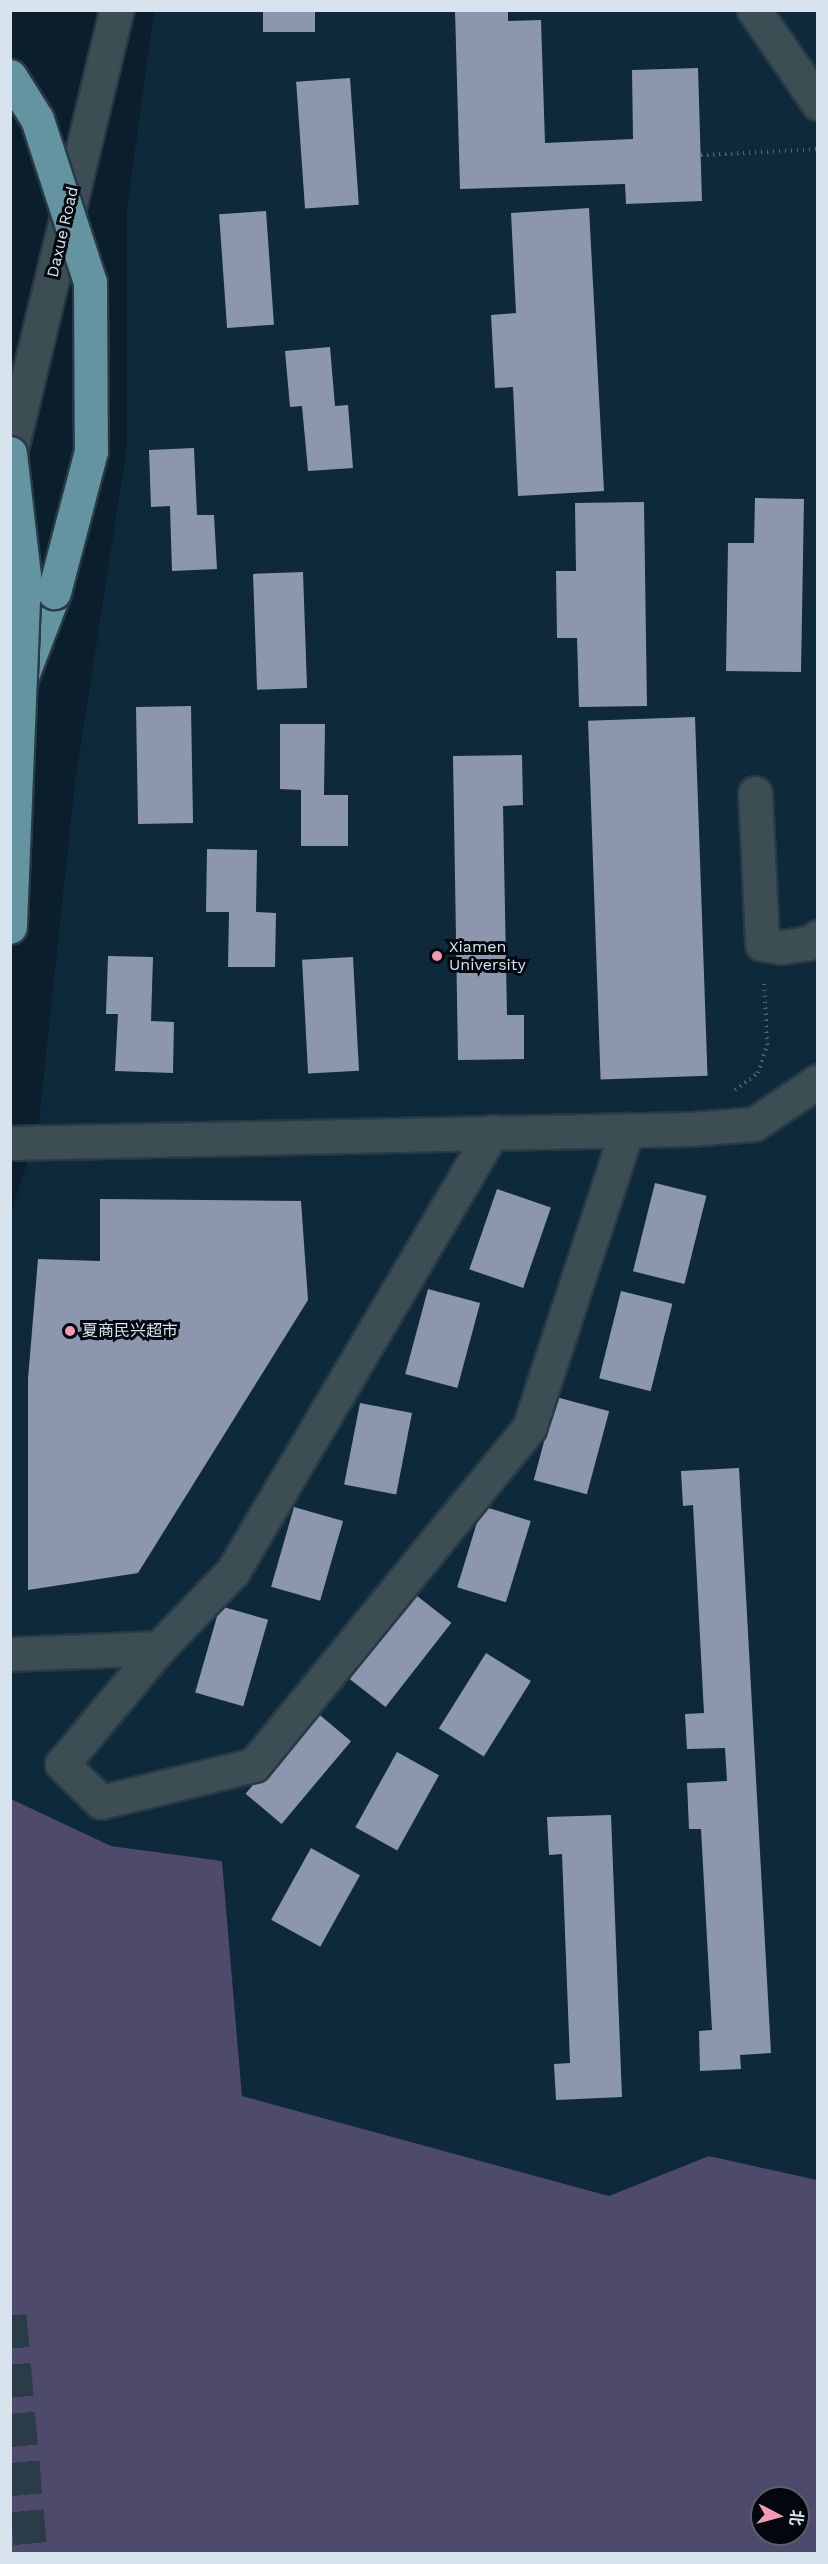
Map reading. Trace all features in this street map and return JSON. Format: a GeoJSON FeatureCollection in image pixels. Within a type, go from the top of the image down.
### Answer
{"type":"FeatureCollection","features":[{"type":"Feature","properties":{"kind":"highway"},"geometry":{"type":"LineString","coordinates":[[10,76],[37,119],[90,282],[91,451],[54,592],[10,706]]}},
{"type":"Feature","properties":{"kind":"highway"},"geometry":{"type":"LineString","coordinates":[[10,453],[24,575],[10,927]]}},
{"type":"Feature","properties":{"kind":"street","name":"Daxue Road"},"geometry":{"type":"LineString","coordinates":[[10,453],[116,10]]}},
{"type":"Feature","properties":{"kind":"street"},"geometry":{"type":"LineString","coordinates":[[753,10],[818,103]]}},
{"type":"Feature","properties":{"kind":"street"},"geometry":{"type":"LineString","coordinates":[[755,792],[762,944],[781,947],[809,943],[818,937]]}},
{"type":"Feature","properties":{"kind":"street"},"geometry":{"type":"LineString","coordinates":[[10,1143],[627,1130],[754,1124],[818,1081]]}},
{"type":"Feature","properties":{"kind":"street"},"geometry":{"type":"LineString","coordinates":[[492,1132],[233,1571],[159,1648],[62,1764],[101,1802],[254,1765],[529,1428],[627,1130]]}},
{"type":"Feature","properties":{"kind":"street"},"geometry":{"type":"LineString","coordinates":[[10,1654],[159,1648]]}},
{"type":"Feature","properties":{"kind":"path"},"geometry":{"type":"LineString","coordinates":[[701,155],[818,149]]}},
{"type":"Feature","properties":{"kind":"path"},"geometry":{"type":"LineString","coordinates":[[730,1094],[758,1073],[767,1045],[762,944]]}},
{"type":"Feature","properties":{"kind":"shaded area","name":"Xiamen University"},"geometry":{"type":"Polygon","coordinates":[[[154,11],[817,11],[817,2180],[709,2156],[609,2196],[242,2096],[222,1861],[111,1846],[11,1799],[11,1212],[38,1130],[75,782],[127,446],[127,209],[154,11]]]}},
{"type":"Feature","properties":{"kind":"shaded area"},"geometry":{"type":"Polygon","coordinates":[[[11,1799],[111,1846],[222,1861],[242,2096],[609,2196],[709,2156],[817,2180],[817,2553],[11,2553],[11,1799]]]}},
{"type":"Feature","properties":{"kind":"building"},"geometry":{"type":"Polygon","coordinates":[[[263,10],[315,10],[315,32],[263,32],[263,10]]]}},
{"type":"Feature","properties":{"kind":"building"},"geometry":{"type":"Polygon","coordinates":[[[455,10],[508,10],[508,21],[541,20],[545,143],[633,139],[632,70],[698,68],[702,201],[626,204],[625,184],[460,189],[455,10]]]}},
{"type":"Feature","properties":{"kind":"building"},"geometry":{"type":"Polygon","coordinates":[[[350,78],[359,205],[305,208],[296,82],[350,78]]]}},
{"type":"Feature","properties":{"kind":"building"},"geometry":{"type":"Polygon","coordinates":[[[589,208],[604,491],[518,496],[513,387],[495,388],[491,315],[516,313],[511,213],[589,208]]]}},
{"type":"Feature","properties":{"kind":"building"},"geometry":{"type":"Polygon","coordinates":[[[266,211],[274,325],[227,328],[219,214],[266,211]]]}},
{"type":"Feature","properties":{"kind":"building"},"geometry":{"type":"Polygon","coordinates":[[[330,347],[335,406],[348,405],[353,468],[308,471],[302,406],[290,407],[285,351],[330,347]]]}},
{"type":"Feature","properties":{"kind":"building"},"geometry":{"type":"Polygon","coordinates":[[[194,448],[197,515],[214,515],[217,569],[172,571],[170,506],[151,507],[149,450],[194,448]]]}},
{"type":"Feature","properties":{"kind":"building"},"geometry":{"type":"Polygon","coordinates":[[[755,498],[804,499],[801,672],[726,671],[728,543],[754,543],[755,498]]]}},
{"type":"Feature","properties":{"kind":"building"},"geometry":{"type":"Polygon","coordinates":[[[644,502],[647,706],[579,707],[577,638],[557,638],[556,571],[576,571],[575,503],[644,502]]]}},
{"type":"Feature","properties":{"kind":"building"},"geometry":{"type":"Polygon","coordinates":[[[303,572],[307,688],[257,690],[253,574],[303,572]]]}},
{"type":"Feature","properties":{"kind":"building"},"geometry":{"type":"Polygon","coordinates":[[[191,706],[193,823],[138,824],[136,707],[191,706]]]}},
{"type":"Feature","properties":{"kind":"building"},"geometry":{"type":"Polygon","coordinates":[[[695,717],[708,1076],[601,1080],[588,721],[695,717]]]}},
{"type":"Feature","properties":{"kind":"building"},"geometry":{"type":"Polygon","coordinates":[[[280,724],[325,724],[324,795],[348,795],[348,846],[301,846],[301,790],[280,789],[280,724]]]}},
{"type":"Feature","properties":{"kind":"building"},"geometry":{"type":"Polygon","coordinates":[[[522,755],[523,805],[503,806],[507,1015],[524,1015],[524,1059],[458,1060],[453,756],[522,755]]]}},
{"type":"Feature","properties":{"kind":"building"},"geometry":{"type":"Polygon","coordinates":[[[207,849],[257,850],[256,912],[276,913],[275,967],[228,967],[229,912],[206,912],[207,849]]]}},
{"type":"Feature","properties":{"kind":"building"},"geometry":{"type":"Polygon","coordinates":[[[108,956],[153,957],[151,1021],[174,1022],[173,1073],[115,1071],[118,1014],[106,1014],[108,956]]]}},
{"type":"Feature","properties":{"kind":"building"},"geometry":{"type":"Polygon","coordinates":[[[353,957],[359,1071],[308,1074],[302,960],[353,957]]]}},
{"type":"Feature","properties":{"kind":"building"},"geometry":{"type":"Polygon","coordinates":[[[655,1183],[706,1196],[684,1284],[633,1271],[655,1183]]]}},
{"type":"Feature","properties":{"kind":"building"},"geometry":{"type":"Polygon","coordinates":[[[497,1189],[551,1208],[523,1288],[469,1269],[497,1189]]]}},
{"type":"Feature","properties":{"kind":"building"},"geometry":{"type":"Polygon","coordinates":[[[100,1199],[301,1201],[308,1300],[138,1573],[28,1590],[28,1379],[38,1259],[100,1261],[100,1199]]]}},
{"type":"Feature","properties":{"kind":"building"},"geometry":{"type":"Polygon","coordinates":[[[428,1289],[480,1303],[457,1388],[405,1374],[428,1289]]]}},
{"type":"Feature","properties":{"kind":"building"},"geometry":{"type":"Polygon","coordinates":[[[621,1291],[672,1304],[651,1391],[599,1378],[621,1291]]]}},
{"type":"Feature","properties":{"kind":"building"},"geometry":{"type":"Polygon","coordinates":[[[556,1397],[609,1411],[587,1494],[534,1480],[556,1397]]]}},
{"type":"Feature","properties":{"kind":"building"},"geometry":{"type":"Polygon","coordinates":[[[360,1403],[412,1413],[396,1495],[344,1484],[360,1403]]]}},
{"type":"Feature","properties":{"kind":"building"},"geometry":{"type":"Polygon","coordinates":[[[739,1468],[771,2053],[740,2055],[741,2069],[700,2071],[699,2031],[712,2030],[701,1829],[689,1829],[687,1783],[727,1781],[725,1748],[687,1749],[685,1714],[704,1713],[693,1505],[683,1506],[681,1471],[739,1468]]]}},
{"type":"Feature","properties":{"kind":"building"},"geometry":{"type":"Polygon","coordinates":[[[482,1506],[531,1521],[506,1602],[457,1587],[482,1506]]]}},
{"type":"Feature","properties":{"kind":"building"},"geometry":{"type":"Polygon","coordinates":[[[294,1507],[343,1521],[320,1601],[271,1587],[294,1507]]]}},
{"type":"Feature","properties":{"kind":"building"},"geometry":{"type":"Polygon","coordinates":[[[412,1592],[451,1623],[386,1707],[346,1676],[412,1592]]]}},
{"type":"Feature","properties":{"kind":"building"},"geometry":{"type":"Polygon","coordinates":[[[220,1606],[268,1620],[243,1706],[195,1693],[220,1606]]]}},
{"type":"Feature","properties":{"kind":"building"},"geometry":{"type":"Polygon","coordinates":[[[486,1653],[531,1681],[484,1757],[439,1728],[486,1653]]]}},
{"type":"Feature","properties":{"kind":"building"},"geometry":{"type":"Polygon","coordinates":[[[315,1711],[351,1741],[282,1824],[246,1794],[315,1711]]]}},
{"type":"Feature","properties":{"kind":"building"},"geometry":{"type":"Polygon","coordinates":[[[397,1752],[439,1775],[397,1850],[355,1827],[397,1752]]]}},
{"type":"Feature","properties":{"kind":"building"},"geometry":{"type":"Polygon","coordinates":[[[611,1815],[622,2097],[556,2100],[554,2064],[570,2063],[562,1854],[549,1855],[547,1817],[611,1815]]]}},
{"type":"Feature","properties":{"kind":"building"},"geometry":{"type":"Polygon","coordinates":[[[311,1848],[360,1875],[320,1947],[271,1920],[311,1848]]]}},
{"type":"Feature","properties":{"kind":"tunnel"},"geometry":{"type":"LineString","coordinates":[[10,2315],[31,2554]]}},
{"type":"Feature","properties":{"kind":"place","name":"Xiamen University"},"geometry":{"type":"Point","coordinates":[437,956]}},
{"type":"Feature","properties":{"kind":"place","name":"夏商民兴超市"},"geometry":{"type":"Point","coordinates":[70,1331]}}]}
